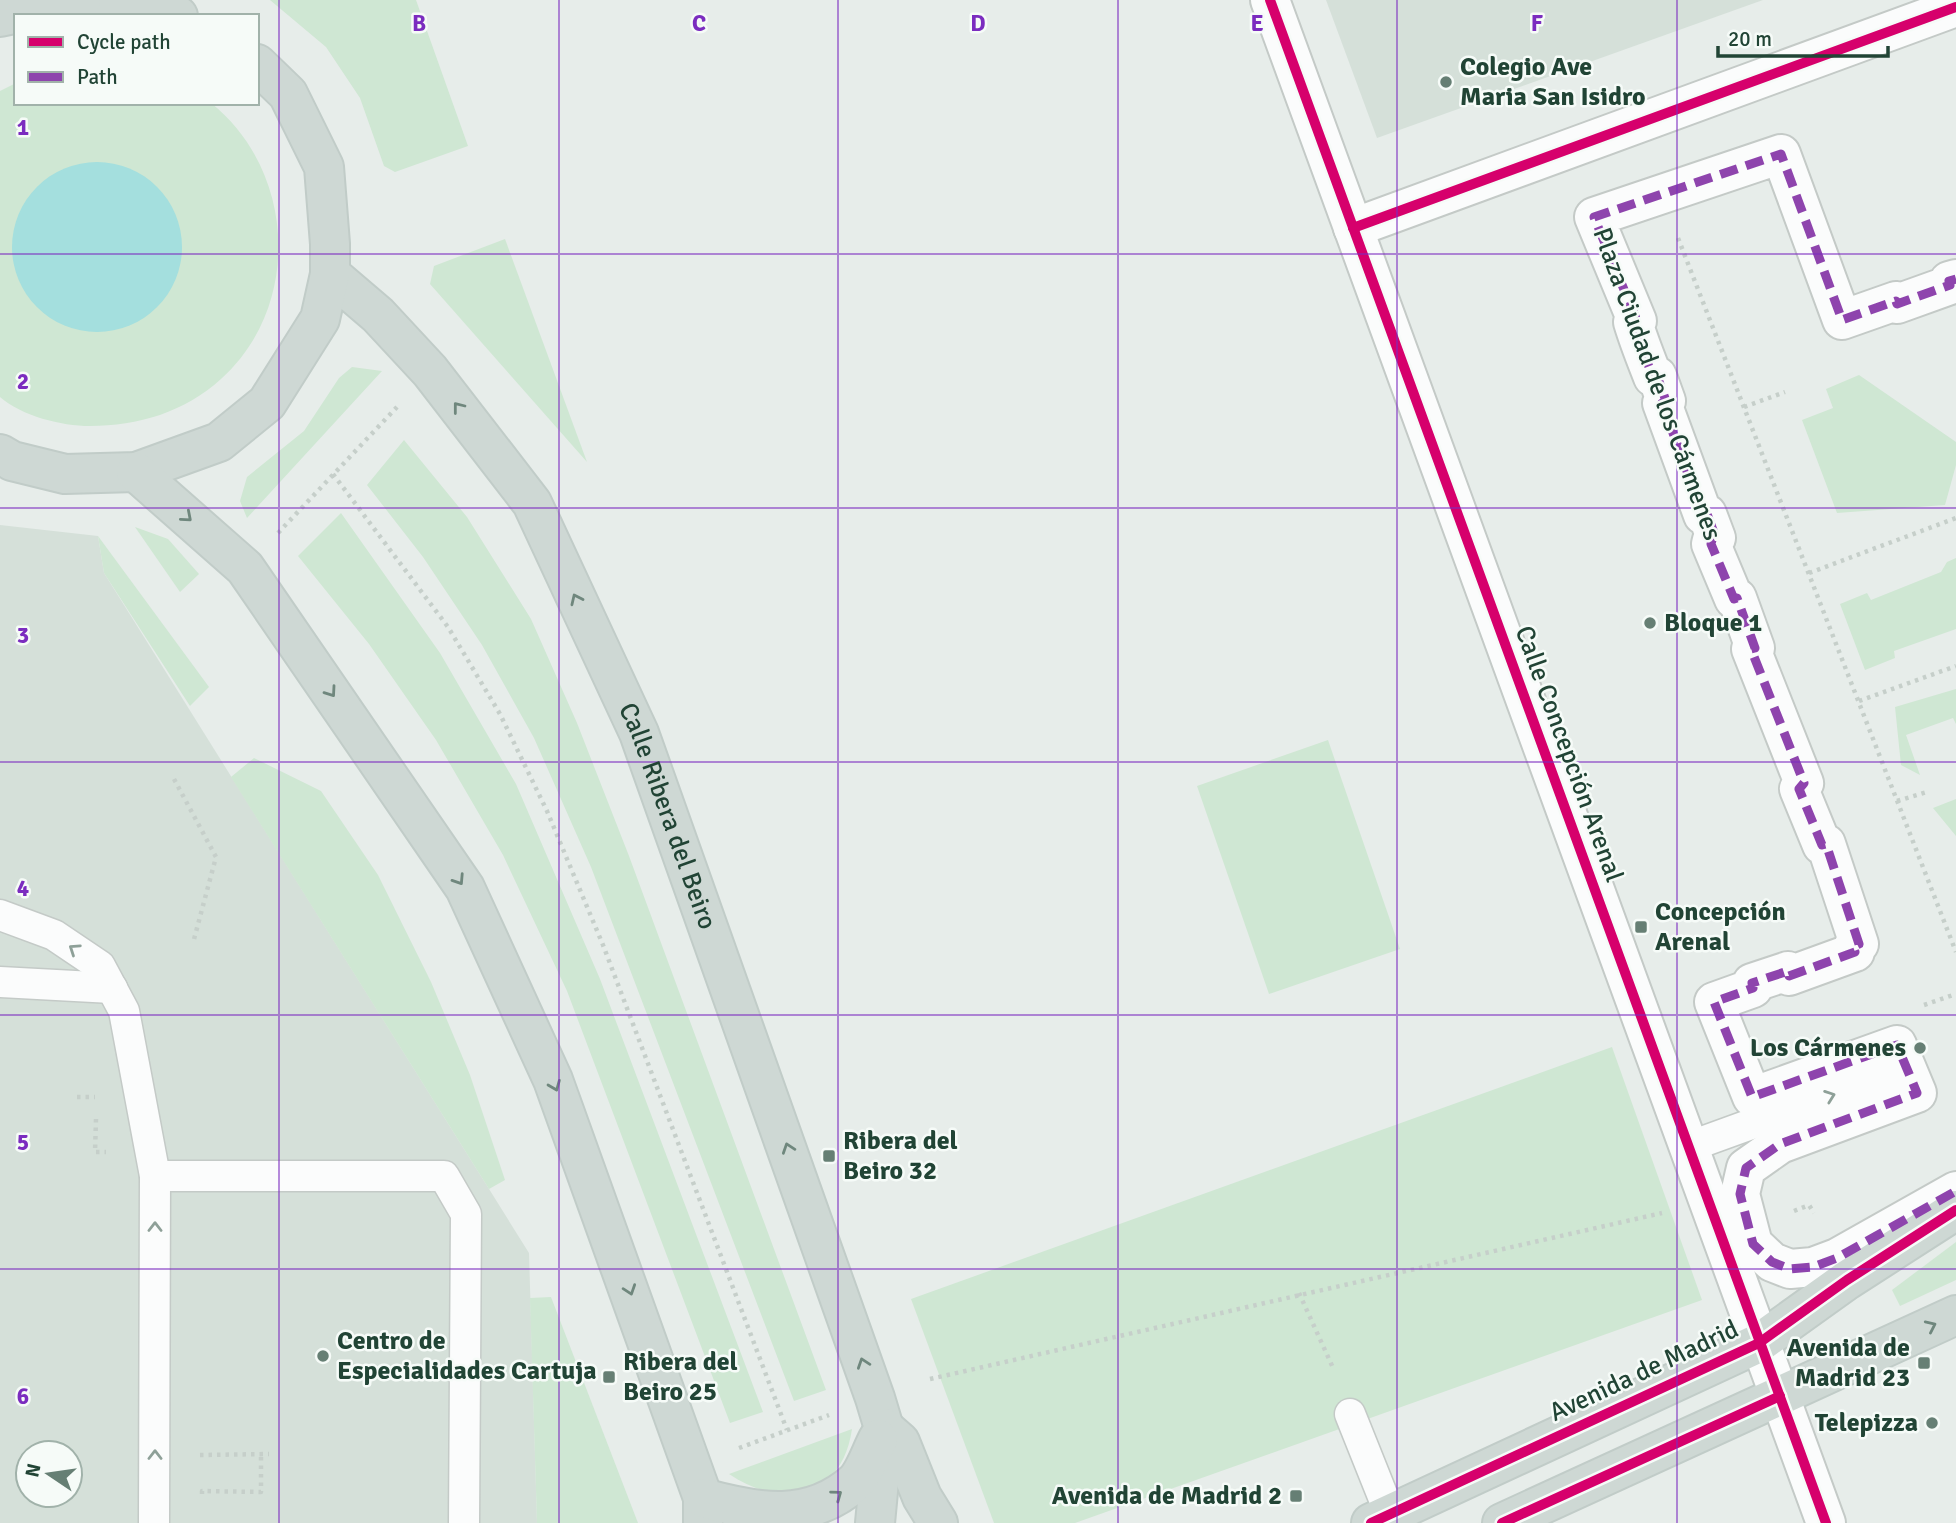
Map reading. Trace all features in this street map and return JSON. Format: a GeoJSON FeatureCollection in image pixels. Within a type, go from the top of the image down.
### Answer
{"type":"FeatureCollection","features":[{"type":"Feature","properties":{"kind":"main road"},"geometry":{"type":"LineString","coordinates":[[0,16],[81,0]]}},
{"type":"Feature","properties":{"kind":"main road"},"geometry":{"type":"LineString","coordinates":[[103,0],[163,7]]}},
{"type":"Feature","properties":{"kind":"main road"},"geometry":{"type":"LineString","coordinates":[[4,459],[65,474],[136,472],[219,442],[267,403],[320,319],[330,274],[324,167],[288,94],[259,66]]}},
{"type":"Feature","properties":{"kind":"main road","name":"Calle Ribera del Beiro"},"geometry":{"type":"LineString","coordinates":[[330,274],[378,315],[430,371],[532,503],[639,733],[783,1132],[884,1428],[875,1523]]}},
{"type":"Feature","properties":{"kind":"main road"},"geometry":{"type":"LineString","coordinates":[[136,472],[245,568],[465,888],[553,1080],[608,1225],[703,1510],[786,1516],[817,1509],[856,1482],[884,1428],[901,1443],[922,1497],[938,1523]]}},
{"type":"Feature","properties":{"kind":"main road","name":"Avenida de Madrid"},"geometry":{"type":"LineString","coordinates":[[1380,1519],[1759,1343],[1847,1280],[1956,1210]]}},
{"type":"Feature","properties":{"kind":"main road"},"geometry":{"type":"LineString","coordinates":[[1502,1523],[1956,1315]]}},
{"type":"Feature","properties":{"kind":"street","name":"Calle Concepción Arenal"},"geometry":{"type":"LineString","coordinates":[[1270,0],[1826,1523]]}},
{"type":"Feature","properties":{"kind":"street"},"geometry":{"type":"LineString","coordinates":[[1353,228],[1956,7]]}},
{"type":"Feature","properties":{"kind":"street","name":"Plaza Ciudad de los Cármenes"},"geometry":{"type":"LineString","coordinates":[[1956,279],[1949,281],[1950,285],[1842,320],[1781,154],[1594,217],[1637,321],[1633,322],[1634,333],[1647,369],[1653,377],[1657,376],[1666,401],[1662,403],[1703,515],[1707,514],[1716,538],[1712,540],[1712,544],[1724,581],[1734,599],[1737,598],[1755,648],[1751,649],[1791,757],[1794,756],[1804,783],[1800,789],[1822,845],[1826,844],[1858,944],[1853,947],[1855,952],[1789,976],[1787,971],[1752,983],[1753,988],[1714,1002],[1752,1097],[1897,1045],[1917,1093],[1780,1144],[1746,1168],[1740,1194],[1752,1244],[1772,1262],[1790,1269],[1813,1267],[1836,1258],[1956,1191]]}},
{"type":"Feature","properties":{"kind":"lane"},"geometry":{"type":"LineString","coordinates":[[0,915],[54,934],[100,966],[124,1011],[155,1176],[154,1523]]}},
{"type":"Feature","properties":{"kind":"lane"},"geometry":{"type":"LineString","coordinates":[[0,962],[14,982],[112,988]]}},
{"type":"Feature","properties":{"kind":"lane"},"geometry":{"type":"LineString","coordinates":[[1688,1147],[1895,1072]]}},
{"type":"Feature","properties":{"kind":"lane"},"geometry":{"type":"LineString","coordinates":[[155,1176],[444,1176],[466,1214],[464,1523]]}},
{"type":"Feature","properties":{"kind":"lane"},"geometry":{"type":"LineString","coordinates":[[1350,1414],[1380,1519]]}},
{"type":"Feature","properties":{"kind":"path"},"geometry":{"type":"LineString","coordinates":[[1661,195],[1956,952]]}},
{"type":"Feature","properties":{"kind":"path"},"geometry":{"type":"LineString","coordinates":[[1744,407],[1785,391]]}},
{"type":"Feature","properties":{"kind":"path"},"geometry":{"type":"LineString","coordinates":[[269,542],[399,404]]}},
{"type":"Feature","properties":{"kind":"path"},"geometry":{"type":"LineString","coordinates":[[334,474],[448,627],[500,714],[547,811],[603,945],[787,1430]]}},
{"type":"Feature","properties":{"kind":"path"},"geometry":{"type":"LineString","coordinates":[[1809,573],[1956,517]]}},
{"type":"Feature","properties":{"kind":"path"},"geometry":{"type":"LineString","coordinates":[[1858,701],[1956,666]]}},
{"type":"Feature","properties":{"kind":"path"},"geometry":{"type":"LineString","coordinates":[[174,779],[216,857],[193,943]]}},
{"type":"Feature","properties":{"kind":"path"},"geometry":{"type":"LineString","coordinates":[[1897,801],[1927,792]]}},
{"type":"Feature","properties":{"kind":"path"},"geometry":{"type":"LineString","coordinates":[[77,1097],[96,1097],[96,1152]]}},
{"type":"Feature","properties":{"kind":"path"},"geometry":{"type":"LineString","coordinates":[[930,1379],[1299,1293],[1667,1212]]}},
{"type":"Feature","properties":{"kind":"path"},"geometry":{"type":"LineString","coordinates":[[1299,1293],[1334,1370]]}},
{"type":"Feature","properties":{"kind":"path"},"geometry":{"type":"LineString","coordinates":[[732,1450],[839,1411]]}},
{"type":"Feature","properties":{"kind":"path"},"geometry":{"type":"LineString","coordinates":[[188,1455],[269,1454]]}},
{"type":"Feature","properties":{"kind":"path"},"geometry":{"type":"LineString","coordinates":[[202,1502],[202,1491],[261,1492],[261,1455]]}},
{"type":"Feature","properties":{"kind":"shaded area","name":"Colegio Ave Maria San Isidro"},"geometry":{"type":"Polygon","coordinates":[[[1326,0],[1763,0],[1377,138],[1326,0]]]}},
{"type":"Feature","properties":{"kind":"shaded area"},"geometry":{"type":"Polygon","coordinates":[[[0,525],[98,536],[104,573],[529,1253],[537,1523],[0,1523],[0,525]]]}},
{"type":"Feature","properties":{"kind":"green space"},"geometry":{"type":"Polygon","coordinates":[[[270,0],[416,0],[468,146],[395,172],[384,166],[360,98],[326,47],[270,0]]]}},
{"type":"Feature","properties":{"kind":"green space"},"geometry":{"type":"Polygon","coordinates":[[[14,84],[14,105],[213,105],[239,131],[260,164],[273,200],[278,238],[276,277],[266,314],[248,349],[221,379],[192,400],[143,420],[90,426],[42,419],[19,410],[0,397],[0,91],[14,84]]]}},
{"type":"Feature","properties":{"kind":"green space"},"geometry":{"type":"Polygon","coordinates":[[[505,239],[587,462],[430,284],[434,266],[505,239]]]}},
{"type":"Feature","properties":{"kind":"green space"},"geometry":{"type":"Polygon","coordinates":[[[352,367],[382,371],[247,518],[240,501],[247,477],[304,431],[339,378],[352,367]]]}},
{"type":"Feature","properties":{"kind":"green space"},"geometry":{"type":"Polygon","coordinates":[[[1859,375],[1956,442],[1956,465],[1945,505],[1837,513],[1802,420],[1833,408],[1826,389],[1859,375]]]}},
{"type":"Feature","properties":{"kind":"green space"},"geometry":{"type":"Polygon","coordinates":[[[404,440],[467,517],[531,619],[577,723],[629,856],[826,1390],[794,1401],[591,867],[534,738],[482,645],[423,557],[367,485],[404,440]]]}},
{"type":"Feature","properties":{"kind":"green space"},"geometry":{"type":"Polygon","coordinates":[[[341,513],[440,653],[516,784],[600,979],[763,1412],[730,1423],[567,991],[503,855],[436,740],[369,644],[298,556],[341,513]]]}},
{"type":"Feature","properties":{"kind":"green space"},"geometry":{"type":"Polygon","coordinates":[[[135,527],[168,539],[199,574],[180,592],[135,527]]]}},
{"type":"Feature","properties":{"kind":"green space"},"geometry":{"type":"Polygon","coordinates":[[[98,536],[209,687],[190,706],[104,573],[98,536]]]}},
{"type":"Feature","properties":{"kind":"green space"},"geometry":{"type":"Polygon","coordinates":[[[1956,558],[1956,629],[1894,651],[1895,658],[1865,670],[1840,604],[1867,593],[1871,600],[1941,572],[1947,562],[1956,558]]]}},
{"type":"Feature","properties":{"kind":"green space"},"geometry":{"type":"Polygon","coordinates":[[[1956,689],[1956,724],[1953,718],[1906,735],[1920,775],[1901,765],[1895,707],[1956,689]]]}},
{"type":"Feature","properties":{"kind":"green space"},"geometry":{"type":"Polygon","coordinates":[[[1328,740],[1400,949],[1269,994],[1197,786],[1328,740]]]}},
{"type":"Feature","properties":{"kind":"green space"},"geometry":{"type":"Polygon","coordinates":[[[254,758],[321,791],[378,875],[431,982],[470,1075],[505,1180],[489,1189],[231,777],[254,758]]]}},
{"type":"Feature","properties":{"kind":"green space"},"geometry":{"type":"Polygon","coordinates":[[[1956,799],[1956,836],[1933,808],[1956,799]]]}},
{"type":"Feature","properties":{"kind":"green space"},"geometry":{"type":"Polygon","coordinates":[[[1612,1047],[1702,1300],[1075,1523],[994,1523],[911,1299],[1612,1047]]]}},
{"type":"Feature","properties":{"kind":"green space"},"geometry":{"type":"Polygon","coordinates":[[[1956,1242],[1956,1280],[1900,1306],[1892,1290],[1956,1242]]]}},
{"type":"Feature","properties":{"kind":"green space"},"geometry":{"type":"Polygon","coordinates":[[[551,1297],[638,1523],[537,1523],[530,1298],[551,1297]]]}},
{"type":"Feature","properties":{"kind":"green space"},"geometry":{"type":"Polygon","coordinates":[[[852,1429],[846,1452],[836,1470],[823,1483],[807,1491],[789,1494],[770,1492],[729,1474],[852,1429]]]}},
{"type":"Feature","properties":{"kind":"water"},"geometry":{"type":"Polygon","coordinates":[[[97,162],[129,169],[157,187],[175,215],[182,247],[175,279],[157,307],[129,325],[97,332],[65,325],[37,307],[19,279],[12,247],[19,215],[37,187],[65,169],[97,162]]]}},
{"type":"Feature","properties":{"kind":"marked path"},"geometry":{"type":"LineString","coordinates":[[1956,279],[1949,281],[1950,285],[1842,320],[1781,154],[1594,217],[1637,321],[1633,322],[1640,343],[1653,377],[1657,376],[1666,401],[1662,403],[1703,515],[1707,514],[1716,538],[1711,544],[1734,599],[1737,598],[1755,648],[1751,649],[1804,783],[1799,789],[1822,845],[1826,844],[1859,944],[1853,947],[1855,952],[1789,976],[1788,971],[1752,983],[1753,988],[1714,1002],[1752,1097],[1897,1045],[1917,1093],[1780,1144],[1746,1168],[1740,1194],[1753,1244],[1772,1262],[1790,1269],[1813,1267],[1837,1258],[1956,1191]]}},
{"type":"Feature","properties":{"kind":"cycle path"},"geometry":{"type":"LineString","coordinates":[[1270,0],[1826,1523]]}},
{"type":"Feature","properties":{"kind":"cycle path"},"geometry":{"type":"LineString","coordinates":[[1353,228],[1956,7]]}},
{"type":"Feature","properties":{"kind":"cycle path"},"geometry":{"type":"LineString","coordinates":[[1371,1523],[1759,1343],[1847,1280],[1956,1210]]}},
{"type":"Feature","properties":{"kind":"cycle path"},"geometry":{"type":"LineString","coordinates":[[1502,1523],[1780,1396]]}},
{"type":"Feature","properties":{"kind":"place","name":"Colegio Ave Maria San Isidro"},"geometry":{"type":"Point","coordinates":[1446,82]}},
{"type":"Feature","properties":{"kind":"place","name":"Bloque 1"},"geometry":{"type":"Point","coordinates":[1650,623]}},
{"type":"Feature","properties":{"kind":"place","name":"Concepción Arenal"},"geometry":{"type":"Point","coordinates":[1641,927]}},
{"type":"Feature","properties":{"kind":"place","name":"Los Cármenes"},"geometry":{"type":"Point","coordinates":[1920,1048]}},
{"type":"Feature","properties":{"kind":"place","name":"Ribera del Beiro 32"},"geometry":{"type":"Point","coordinates":[829,1156]}},
{"type":"Feature","properties":{"kind":"place","name":"Centro de Especialidades Cartuja"},"geometry":{"type":"Point","coordinates":[323,1356]}},
{"type":"Feature","properties":{"kind":"place","name":"Avenida de Madrid 23"},"geometry":{"type":"Point","coordinates":[1924,1363]}},
{"type":"Feature","properties":{"kind":"place","name":"Ribera del Beiro 25"},"geometry":{"type":"Point","coordinates":[609,1377]}},
{"type":"Feature","properties":{"kind":"place","name":"Telepizza"},"geometry":{"type":"Point","coordinates":[1932,1423]}},
{"type":"Feature","properties":{"kind":"place","name":"Avenida de Madrid 2"},"geometry":{"type":"Point","coordinates":[1296,1496]}}]}
